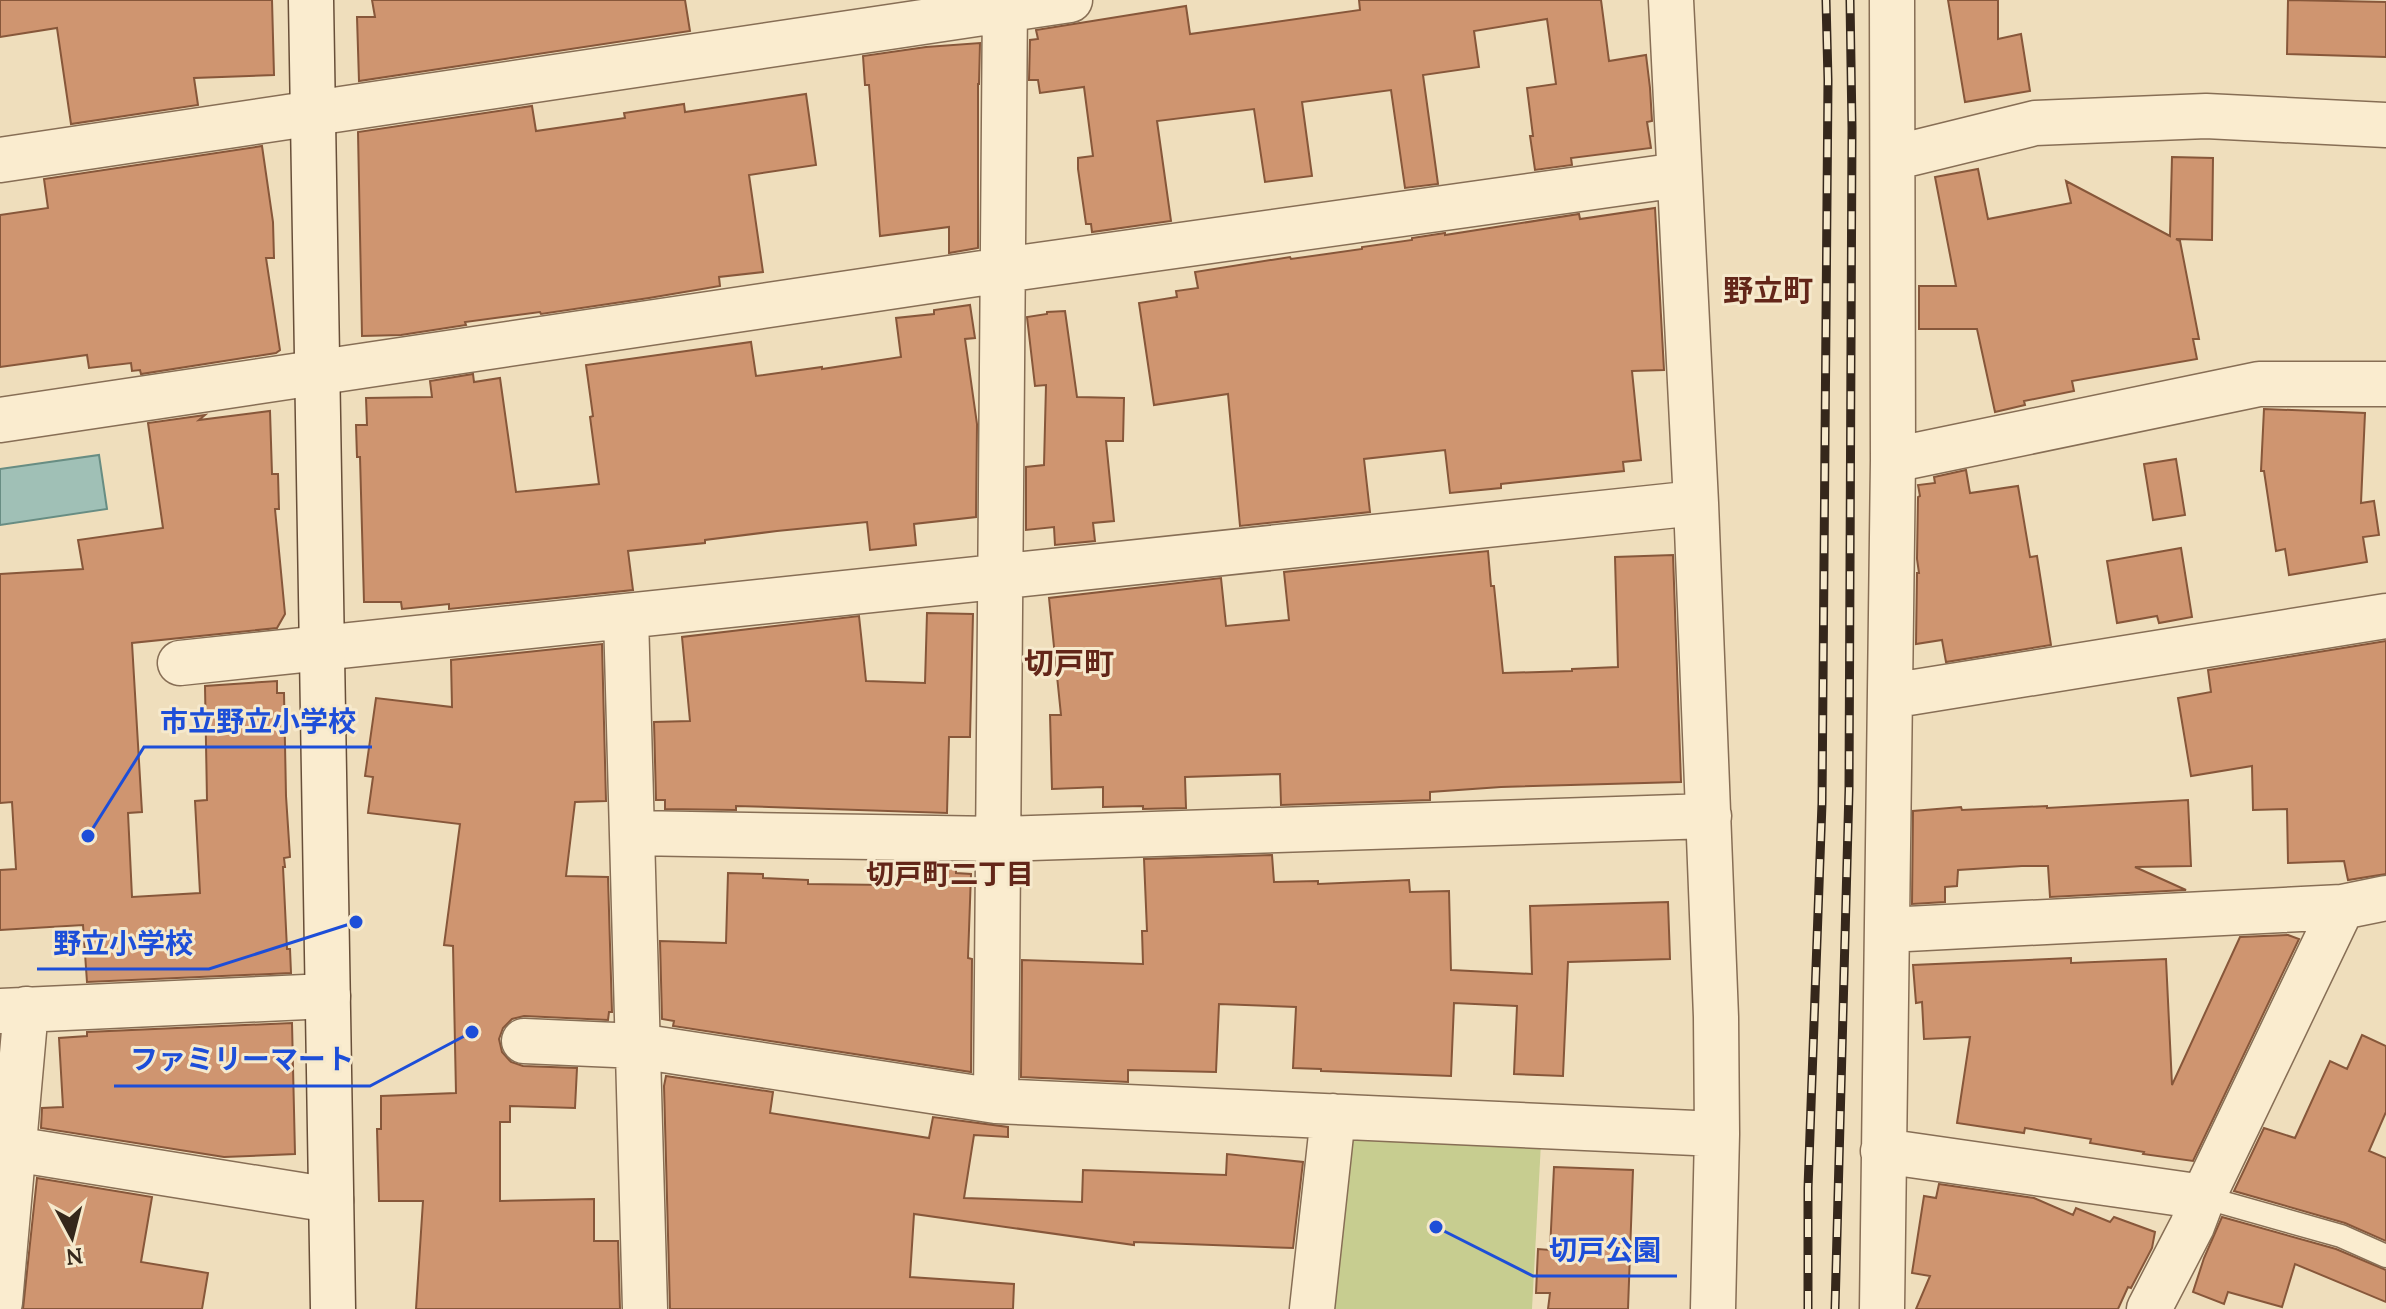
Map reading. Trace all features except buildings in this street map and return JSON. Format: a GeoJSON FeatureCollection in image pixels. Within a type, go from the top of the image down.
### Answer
{"type":"FeatureCollection","features":[{"type":"Feature","properties":{"kind":"street"},"geometry":{"type":"LineString","coordinates":[[311,0],[333,1309]]}},
{"type":"Feature","properties":{"kind":"street"},"geometry":{"type":"LineString","coordinates":[[0,160],[1005,5],[1070,0]]}},
{"type":"Feature","properties":{"kind":"street"},"geometry":{"type":"LineString","coordinates":[[1671,0],[1696,503],[1716,1017],[1713,1309]]}},
{"type":"Feature","properties":{"kind":"street"},"geometry":{"type":"LineString","coordinates":[[1882,1309],[1893,460],[1892,0]]}},
{"type":"Feature","properties":{"kind":"street"},"geometry":{"type":"LineString","coordinates":[[996,1101],[1005,5]]}},
{"type":"Feature","properties":{"kind":"street"},"geometry":{"type":"LineString","coordinates":[[1893,158],[2035,123],[2206,116],[2386,125]]}},
{"type":"Feature","properties":{"kind":"street"},"geometry":{"type":"LineString","coordinates":[[0,420],[1003,270],[1679,175]]}},
{"type":"Feature","properties":{"kind":"street"},"geometry":{"type":"LineString","coordinates":[[1893,460],[2259,384],[2386,384]]}},
{"type":"Feature","properties":{"kind":"street"},"geometry":{"type":"LineString","coordinates":[[180,663],[1696,503]]}},
{"type":"Feature","properties":{"kind":"street"},"geometry":{"type":"LineString","coordinates":[[626,616],[645,1309]]}},
{"type":"Feature","properties":{"kind":"street"},"geometry":{"type":"LineString","coordinates":[[1890,696],[2386,616]]}},
{"type":"Feature","properties":{"kind":"street"},"geometry":{"type":"LineString","coordinates":[[632,833],[998,839],[1709,816]]}},
{"type":"Feature","properties":{"kind":"street"},"geometry":{"type":"LineString","coordinates":[[1887,930],[2342,907],[2386,898]]}},
{"type":"Feature","properties":{"kind":"street"},"geometry":{"type":"LineString","coordinates":[[2149,1309],[2192,1226],[2342,907]]}},
{"type":"Feature","properties":{"kind":"street"},"geometry":{"type":"LineString","coordinates":[[0,1302],[14,1149],[13,1010],[328,996]]}},
{"type":"Feature","properties":{"kind":"street"},"geometry":{"type":"LineString","coordinates":[[524,1041],[638,1046],[996,1101],[1717,1134]]}},
{"type":"Feature","properties":{"kind":"street"},"geometry":{"type":"LineString","coordinates":[[1312,1309],[1333,1116]]}},
{"type":"Feature","properties":{"kind":"street"},"geometry":{"type":"LineString","coordinates":[[14,1149],[331,1200]]}},
{"type":"Feature","properties":{"kind":"street"},"geometry":{"type":"LineString","coordinates":[[1883,1151],[2203,1197]]}},
{"type":"Feature","properties":{"kind":"lane"},"geometry":{"type":"LineString","coordinates":[[2203,1197],[2341,1236],[2386,1256]]}},
{"type":"Feature","properties":{"kind":"green space"},"geometry":{"type":"Polygon","coordinates":[[[1350,1136],[1541,1143],[1532,1309],[1327,1309],[1350,1136]]]}},
{"type":"Feature","properties":{"kind":"water"},"geometry":{"type":"Polygon","coordinates":[[[99,455],[107,509],[0,525],[0,469],[99,455]]]}},
{"type":"Feature","properties":{"kind":"railway"},"geometry":{"type":"LineString","coordinates":[[1808,1309],[1808,1188],[1822,803],[1826,0]]}},
{"type":"Feature","properties":{"kind":"railway"},"geometry":{"type":"LineString","coordinates":[[1835,1309],[1849,789],[1850,0]]}},
{"type":"Feature","properties":{"kind":"place","name":"市立野立小学校"},"geometry":{"type":"Point","coordinates":[88,836]}},
{"type":"Feature","properties":{"kind":"place","name":"野立小学校"},"geometry":{"type":"Point","coordinates":[356,922]}},
{"type":"Feature","properties":{"kind":"place","name":"ファミリーマート"},"geometry":{"type":"Point","coordinates":[472,1032]}},
{"type":"Feature","properties":{"kind":"place","name":"切戸公園"},"geometry":{"type":"Point","coordinates":[1436,1227]}},
{"type":"Feature","properties":{"kind":"district","name":"野立町"},"geometry":{"type":"Point","coordinates":[1768,291]}},
{"type":"Feature","properties":{"kind":"district","name":"切戸町"},"geometry":{"type":"Point","coordinates":[1069,664]}},
{"type":"Feature","properties":{"kind":"district","name":"切戸町二丁目"},"geometry":{"type":"Point","coordinates":[950,874]}}]}
